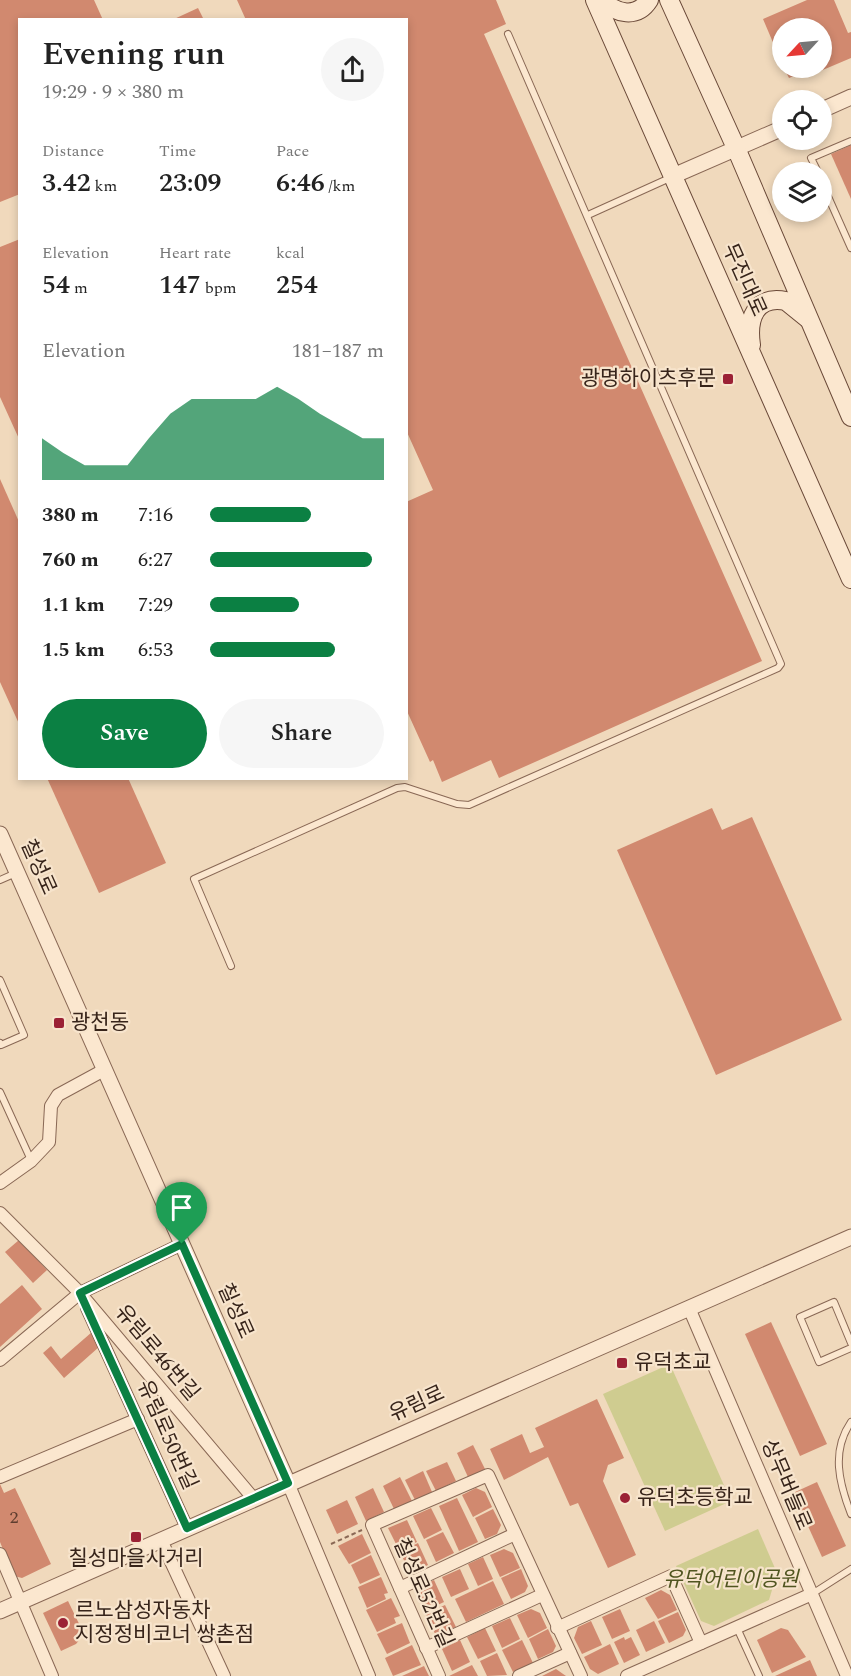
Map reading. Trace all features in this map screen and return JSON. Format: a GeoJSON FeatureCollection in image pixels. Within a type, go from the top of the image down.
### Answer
{"type":"FeatureCollection","features":[{"type":"Feature","properties":{"kind":"main road","name":"무진대로"},"geometry":{"type":"LineString","coordinates":[[596,0],[851,579]]}},
{"type":"Feature","properties":{"kind":"main road"},"geometry":{"type":"LineString","coordinates":[[602,0],[612,9],[630,13],[640,10],[650,0]]}},
{"type":"Feature","properties":{"kind":"main road"},"geometry":{"type":"LineString","coordinates":[[669,0],[736,148],[851,417]]}},
{"type":"Feature","properties":{"kind":"main road"},"geometry":{"type":"LineString","coordinates":[[752,354],[750,326],[752,315],[757,306],[765,301],[786,301],[812,324]]}},
{"type":"Feature","properties":{"kind":"street"},"geometry":{"type":"LineString","coordinates":[[832,106],[851,98]]}},
{"type":"Feature","properties":{"kind":"street"},"geometry":{"type":"LineString","coordinates":[[673,176],[772,133]]}},
{"type":"Feature","properties":{"kind":"street","name":"칠성로"},"geometry":{"type":"LineString","coordinates":[[0,834],[288,1483],[366,1675]]}},
{"type":"Feature","properties":{"kind":"street"},"geometry":{"type":"LineString","coordinates":[[0,1183],[31,1161],[49,1142],[51,1106],[58,1095],[104,1070]]}},
{"type":"Feature","properties":{"kind":"street","name":"유림로46번길"},"geometry":{"type":"LineString","coordinates":[[0,1213],[80,1293],[253,1498]]}},
{"type":"Feature","properties":{"kind":"street","name":"유림로"},"geometry":{"type":"LineString","coordinates":[[8,1607],[851,1237]]}},
{"type":"Feature","properties":{"kind":"street"},"geometry":{"type":"LineString","coordinates":[[0,1360],[80,1293],[182,1244]]}},
{"type":"Feature","properties":{"kind":"street","name":"유림로50번길"},"geometry":{"type":"LineString","coordinates":[[80,1293],[187,1528]]}},
{"type":"Feature","properties":{"kind":"street","name":"상무버들로"},"geometry":{"type":"LineString","coordinates":[[689,1308],[847,1676]]}},
{"type":"Feature","properties":{"kind":"street"},"geometry":{"type":"LineString","coordinates":[[0,1477],[138,1419]]}},
{"type":"Feature","properties":{"kind":"street"},"geometry":{"type":"LineString","coordinates":[[372,1525],[488,1475],[580,1676]]}},
{"type":"Feature","properties":{"kind":"street","name":"칠성로52번길"},"geometry":{"type":"LineString","coordinates":[[372,1525],[439,1676]]}},
{"type":"Feature","properties":{"kind":"street"},"geometry":{"type":"LineString","coordinates":[[400,1588],[515,1534]]}},
{"type":"Feature","properties":{"kind":"street"},"geometry":{"type":"LineString","coordinates":[[160,1540],[224,1676]]}},
{"type":"Feature","properties":{"kind":"street"},"geometry":{"type":"LineString","coordinates":[[0,1554],[8,1607],[52,1676]]}},
{"type":"Feature","properties":{"kind":"street"},"geometry":{"type":"LineString","coordinates":[[557,1628],[672,1576],[701,1643]]}},
{"type":"Feature","properties":{"kind":"street"},"geometry":{"type":"LineString","coordinates":[[627,1676],[812,1594]]}},
{"type":"Feature","properties":{"kind":"street"},"geometry":{"type":"LineString","coordinates":[[426,1648],[542,1595]]}},
{"type":"Feature","properties":{"kind":"street"},"geometry":{"type":"LineString","coordinates":[[519,1676],[570,1653]]}},
{"type":"Feature","properties":{"kind":"lane"},"geometry":{"type":"LineString","coordinates":[[231,966],[194,879],[397,789],[405,787],[458,804],[469,805],[778,668],[782,664],[508,34]]}},
{"type":"Feature","properties":{"kind":"lane"},"geometry":{"type":"LineString","coordinates":[[813,162],[811,158],[851,141]]}},
{"type":"Feature","properties":{"kind":"lane"},"geometry":{"type":"LineString","coordinates":[[588,215],[673,176]]}},
{"type":"Feature","properties":{"kind":"lane"},"geometry":{"type":"LineString","coordinates":[[832,205],[851,248]]}},
{"type":"Feature","properties":{"kind":"lane"},"geometry":{"type":"LineString","coordinates":[[0,880],[17,873]]}},
{"type":"Feature","properties":{"kind":"lane"},"geometry":{"type":"LineString","coordinates":[[0,980],[24,1035],[1,1045],[0,1043]]}},
{"type":"Feature","properties":{"kind":"lane"},"geometry":{"type":"LineString","coordinates":[[0,1092],[31,1161]]}},
{"type":"Feature","properties":{"kind":"lane"},"geometry":{"type":"LineString","coordinates":[[851,1343],[834,1302],[800,1317],[819,1362],[851,1348]]}},
{"type":"Feature","properties":{"kind":"lane"},"geometry":{"type":"LineString","coordinates":[[851,1422],[837,1457],[842,1490],[851,1514]]}},
{"type":"Feature","properties":{"kind":"lane"},"geometry":{"type":"LineString","coordinates":[[812,1594],[851,1569]]}},
{"type":"Feature","properties":{"kind":"lane"},"geometry":{"type":"LineString","coordinates":[[737,1628],[759,1676]]}},
{"type":"Feature","properties":{"kind":"path"},"geometry":{"type":"LineString","coordinates":[[331,1544],[372,1525]]}},
{"type":"Feature","properties":{"kind":"green space"},"geometry":{"type":"Polygon","coordinates":[[[670,1364],[731,1501],[665,1531],[603,1394],[670,1364]]]}},
{"type":"Feature","properties":{"kind":"green space","name":"유덕어린이공원"},"geometry":{"type":"Polygon","coordinates":[[[758,1529],[777,1573],[769,1600],[714,1626],[701,1621],[676,1566],[758,1529]]]}},
{"type":"Feature","properties":{"kind":"building"},"geometry":{"type":"Polygon","coordinates":[[[0,0],[94,0],[102,18],[18,18],[18,195],[0,202],[0,0]]]}},
{"type":"Feature","properties":{"kind":"building"},"geometry":{"type":"Polygon","coordinates":[[[237,0],[496,0],[506,24],[484,34],[762,661],[499,778],[491,760],[442,782],[433,760],[430,762],[408,713],[408,501],[433,490],[408,434],[408,18],[245,18],[237,0]]]}},
{"type":"Feature","properties":{"kind":"building"},"geometry":{"type":"Polygon","coordinates":[[[807,0],[834,0],[848,33],[851,32],[851,58],[832,66],[832,18],[772,18],[772,40],[763,19],[807,0]]]}},
{"type":"Feature","properties":{"kind":"building"},"geometry":{"type":"Polygon","coordinates":[[[198,8],[203,18],[176,18],[198,8]]]}},
{"type":"Feature","properties":{"kind":"building"},"geometry":{"type":"Polygon","coordinates":[[[851,145],[851,199],[831,154],[851,145]]]}},
{"type":"Feature","properties":{"kind":"building"},"geometry":{"type":"Polygon","coordinates":[[[18,240],[18,437],[0,397],[0,247],[18,240]]]}},
{"type":"Feature","properties":{"kind":"building"},"geometry":{"type":"Polygon","coordinates":[[[0,479],[18,520],[18,722],[0,682],[0,479]]]}},
{"type":"Feature","properties":{"kind":"building"},"geometry":{"type":"Polygon","coordinates":[[[48,780],[129,780],[166,863],[99,893],[48,780]]]}},
{"type":"Feature","properties":{"kind":"building"},"geometry":{"type":"Polygon","coordinates":[[[712,808],[722,830],[752,817],[842,1020],[716,1075],[617,850],[712,808]]]}},
{"type":"Feature","properties":{"kind":"building"},"geometry":{"type":"Polygon","coordinates":[[[19,1240],[47,1270],[33,1283],[5,1252],[19,1240]]]}},
{"type":"Feature","properties":{"kind":"building"},"geometry":{"type":"Polygon","coordinates":[[[22,1285],[42,1309],[0,1347],[0,1304],[22,1285]]]}},
{"type":"Feature","properties":{"kind":"building"},"geometry":{"type":"Polygon","coordinates":[[[771,1322],[827,1444],[800,1456],[745,1334],[771,1322]]]}},
{"type":"Feature","properties":{"kind":"building"},"geometry":{"type":"Polygon","coordinates":[[[92,1332],[99,1347],[64,1378],[43,1353],[51,1346],[61,1359],[92,1332]]]}},
{"type":"Feature","properties":{"kind":"building"},"geometry":{"type":"Polygon","coordinates":[[[597,1399],[624,1458],[608,1465],[603,1481],[636,1555],[608,1568],[578,1503],[570,1506],[548,1457],[504,1480],[490,1449],[522,1434],[530,1453],[544,1447],[535,1428],[597,1399]]]}},
{"type":"Feature","properties":{"kind":"building"},"geometry":{"type":"Polygon","coordinates":[[[473,1445],[485,1469],[468,1477],[457,1453],[473,1445]]]}},
{"type":"Feature","properties":{"kind":"building"},"geometry":{"type":"Polygon","coordinates":[[[447,1462],[456,1481],[436,1491],[426,1471],[447,1462]]]}},
{"type":"Feature","properties":{"kind":"building"},"geometry":{"type":"Polygon","coordinates":[[[423,1471],[432,1492],[415,1500],[405,1480],[423,1471]]]}},
{"type":"Feature","properties":{"kind":"building"},"geometry":{"type":"Polygon","coordinates":[[[400,1477],[412,1501],[394,1509],[383,1486],[400,1477]]]}},
{"type":"Feature","properties":{"kind":"building"},"geometry":{"type":"Polygon","coordinates":[[[817,1482],[846,1546],[822,1557],[793,1493],[817,1482]]]}},
{"type":"Feature","properties":{"kind":"building"},"geometry":{"type":"Polygon","coordinates":[[[0,1484],[4,1493],[15,1488],[51,1564],[22,1578],[14,1576],[0,1542],[0,1484]]]}},
{"type":"Feature","properties":{"kind":"building"},"geometry":{"type":"Polygon","coordinates":[[[373,1488],[384,1512],[366,1521],[355,1497],[373,1488]]]}},
{"type":"Feature","properties":{"kind":"building"},"geometry":{"type":"Polygon","coordinates":[[[476,1488],[485,1492],[492,1507],[473,1517],[462,1495],[476,1488]]]}},
{"type":"Feature","properties":{"kind":"building"},"geometry":{"type":"Polygon","coordinates":[[[457,1498],[478,1542],[459,1551],[439,1506],[457,1498]]]}},
{"type":"Feature","properties":{"kind":"building"},"geometry":{"type":"Polygon","coordinates":[[[347,1500],[358,1524],[337,1534],[326,1510],[347,1500]]]}},
{"type":"Feature","properties":{"kind":"building"},"geometry":{"type":"Polygon","coordinates":[[[431,1508],[442,1530],[424,1539],[413,1516],[431,1508]]]}},
{"type":"Feature","properties":{"kind":"building"},"geometry":{"type":"Polygon","coordinates":[[[493,1509],[501,1525],[497,1534],[485,1539],[475,1518],[493,1509]]]}},
{"type":"Feature","properties":{"kind":"building"},"geometry":{"type":"Polygon","coordinates":[[[407,1520],[417,1542],[399,1550],[388,1528],[407,1520]]]}},
{"type":"Feature","properties":{"kind":"building"},"geometry":{"type":"Polygon","coordinates":[[[443,1532],[454,1553],[436,1562],[426,1540],[443,1532]]]}},
{"type":"Feature","properties":{"kind":"building"},"geometry":{"type":"Polygon","coordinates":[[[362,1534],[371,1553],[349,1564],[338,1546],[362,1534]]]}},
{"type":"Feature","properties":{"kind":"building"},"geometry":{"type":"Polygon","coordinates":[[[418,1543],[428,1565],[410,1573],[400,1552],[418,1543]]]}},
{"type":"Feature","properties":{"kind":"building"},"geometry":{"type":"Polygon","coordinates":[[[504,1549],[513,1553],[520,1568],[500,1577],[490,1555],[504,1549]]]}},
{"type":"Feature","properties":{"kind":"building"},"geometry":{"type":"Polygon","coordinates":[[[371,1555],[380,1575],[360,1584],[351,1565],[371,1555]]]}},
{"type":"Feature","properties":{"kind":"building"},"geometry":{"type":"Polygon","coordinates":[[[483,1557],[493,1579],[478,1586],[468,1564],[483,1557]]]}},
{"type":"Feature","properties":{"kind":"building"},"geometry":{"type":"Polygon","coordinates":[[[460,1569],[469,1589],[451,1597],[442,1577],[460,1569]]]}},
{"type":"Feature","properties":{"kind":"building"},"geometry":{"type":"Polygon","coordinates":[[[521,1569],[528,1586],[525,1592],[511,1599],[501,1578],[521,1569]]]}},
{"type":"Feature","properties":{"kind":"building"},"geometry":{"type":"Polygon","coordinates":[[[381,1577],[388,1593],[384,1594],[386,1599],[367,1608],[358,1587],[381,1577]]]}},
{"type":"Feature","properties":{"kind":"building"},"geometry":{"type":"Polygon","coordinates":[[[434,1580],[444,1602],[425,1611],[415,1589],[434,1580]]]}},
{"type":"Feature","properties":{"kind":"building"},"geometry":{"type":"Polygon","coordinates":[[[493,1581],[504,1604],[466,1622],[455,1599],[493,1581]]]}},
{"type":"Feature","properties":{"kind":"building"},"geometry":{"type":"Polygon","coordinates":[[[661,1590],[670,1595],[677,1610],[658,1619],[645,1598],[661,1590]]]}},
{"type":"Feature","properties":{"kind":"building"},"geometry":{"type":"Polygon","coordinates":[[[391,1598],[400,1616],[394,1618],[396,1623],[377,1632],[366,1610],[391,1598]]]}},
{"type":"Feature","properties":{"kind":"building","name":"르노삼성자동차 지정정비코너 쌍촌점"},"geometry":{"type":"Polygon","coordinates":[[[68,1601],[84,1634],[76,1644],[61,1651],[43,1613],[68,1601]]]}},
{"type":"Feature","properties":{"kind":"building"},"geometry":{"type":"Polygon","coordinates":[[[445,1605],[456,1627],[436,1636],[426,1614],[445,1605]]]}},
{"type":"Feature","properties":{"kind":"building"},"geometry":{"type":"Polygon","coordinates":[[[531,1609],[540,1613],[547,1628],[528,1638],[517,1615],[531,1609]]]}},
{"type":"Feature","properties":{"kind":"building"},"geometry":{"type":"Polygon","coordinates":[[[620,1609],[630,1631],[612,1639],[602,1617],[620,1609]]]}},
{"type":"Feature","properties":{"kind":"building"},"geometry":{"type":"Polygon","coordinates":[[[678,1612],[686,1630],[683,1636],[669,1643],[658,1621],[678,1612]]]}},
{"type":"Feature","properties":{"kind":"building"},"geometry":{"type":"Polygon","coordinates":[[[510,1618],[520,1639],[502,1648],[492,1626],[510,1618]]]}},
{"type":"Feature","properties":{"kind":"building"},"geometry":{"type":"Polygon","coordinates":[[[591,1621],[602,1645],[582,1654],[574,1638],[578,1627],[591,1621]]]}},
{"type":"Feature","properties":{"kind":"building"},"geometry":{"type":"Polygon","coordinates":[[[654,1621],[665,1643],[646,1652],[636,1630],[654,1621]]]}},
{"type":"Feature","properties":{"kind":"building"},"geometry":{"type":"Polygon","coordinates":[[[402,1623],[410,1643],[387,1654],[377,1634],[402,1623]]]}},
{"type":"Feature","properties":{"kind":"building"},"geometry":{"type":"Polygon","coordinates":[[[485,1628],[496,1651],[478,1659],[467,1637],[485,1628]]]}},
{"type":"Feature","properties":{"kind":"building"},"geometry":{"type":"Polygon","coordinates":[[[781,1628],[788,1630],[806,1657],[772,1673],[757,1640],[781,1628]]]}},
{"type":"Feature","properties":{"kind":"building"},"geometry":{"type":"Polygon","coordinates":[[[548,1629],[556,1646],[553,1652],[538,1659],[529,1639],[548,1629]]]}},
{"type":"Feature","properties":{"kind":"building"},"geometry":{"type":"Polygon","coordinates":[[[624,1637],[625,1640],[631,1637],[640,1655],[624,1663],[614,1642],[624,1637]]]}},
{"type":"Feature","properties":{"kind":"building"},"geometry":{"type":"Polygon","coordinates":[[[460,1640],[470,1662],[452,1671],[442,1649],[460,1640]]]}},
{"type":"Feature","properties":{"kind":"building"},"geometry":{"type":"Polygon","coordinates":[[[522,1640],[533,1663],[513,1672],[502,1650],[522,1640]]]}},
{"type":"Feature","properties":{"kind":"building"},"geometry":{"type":"Polygon","coordinates":[[[610,1644],[619,1664],[598,1674],[590,1669],[584,1657],[610,1644]]]}},
{"type":"Feature","properties":{"kind":"building"},"geometry":{"type":"Polygon","coordinates":[[[412,1645],[421,1665],[393,1676],[385,1658],[412,1645]]]}},
{"type":"Feature","properties":{"kind":"building"},"geometry":{"type":"Polygon","coordinates":[[[497,1653],[507,1675],[487,1676],[480,1661],[497,1653]]]}},
{"type":"Feature","properties":{"kind":"building"},"geometry":{"type":"Polygon","coordinates":[[[810,1660],[817,1676],[775,1676],[810,1660]]]}},
{"type":"Feature","properties":{"kind":"building"},"geometry":{"type":"Polygon","coordinates":[[[472,1665],[478,1676],[449,1676],[472,1665]]]}},
{"type":"Feature","properties":{"kind":"building"},"geometry":{"type":"Polygon","coordinates":[[[424,1666],[429,1676],[402,1676],[424,1666]]]}},
{"type":"Feature","properties":{"kind":"building"},"geometry":{"type":"Polygon","coordinates":[[[556,1669],[566,1676],[542,1676],[556,1669]]]}},
{"type":"Feature","properties":{"kind":"place","name":"광명하이츠후문"},"geometry":{"type":"Point","coordinates":[728,379]}},
{"type":"Feature","properties":{"kind":"place","name":"광천동"},"geometry":{"type":"Point","coordinates":[59,1023]}},
{"type":"Feature","properties":{"kind":"place","name":"유덕초교"},"geometry":{"type":"Point","coordinates":[622,1363]}},
{"type":"Feature","properties":{"kind":"place","name":"유덕초등학교"},"geometry":{"type":"Point","coordinates":[625,1498]}},
{"type":"Feature","properties":{"kind":"place","name":"칠성마을사거리"},"geometry":{"type":"Point","coordinates":[136,1537]}},
{"type":"Feature","properties":{"kind":"place","name":"르노삼성자동차 지정정비코너 쌍촌점"},"geometry":{"type":"Point","coordinates":[63,1623]}},
{"type":"Feature","properties":{"kind":"route"},"geometry":{"type":"LineString","coordinates":[[182,1244],[288,1483],[187,1528],[80,1293],[182,1244]]}}]}
